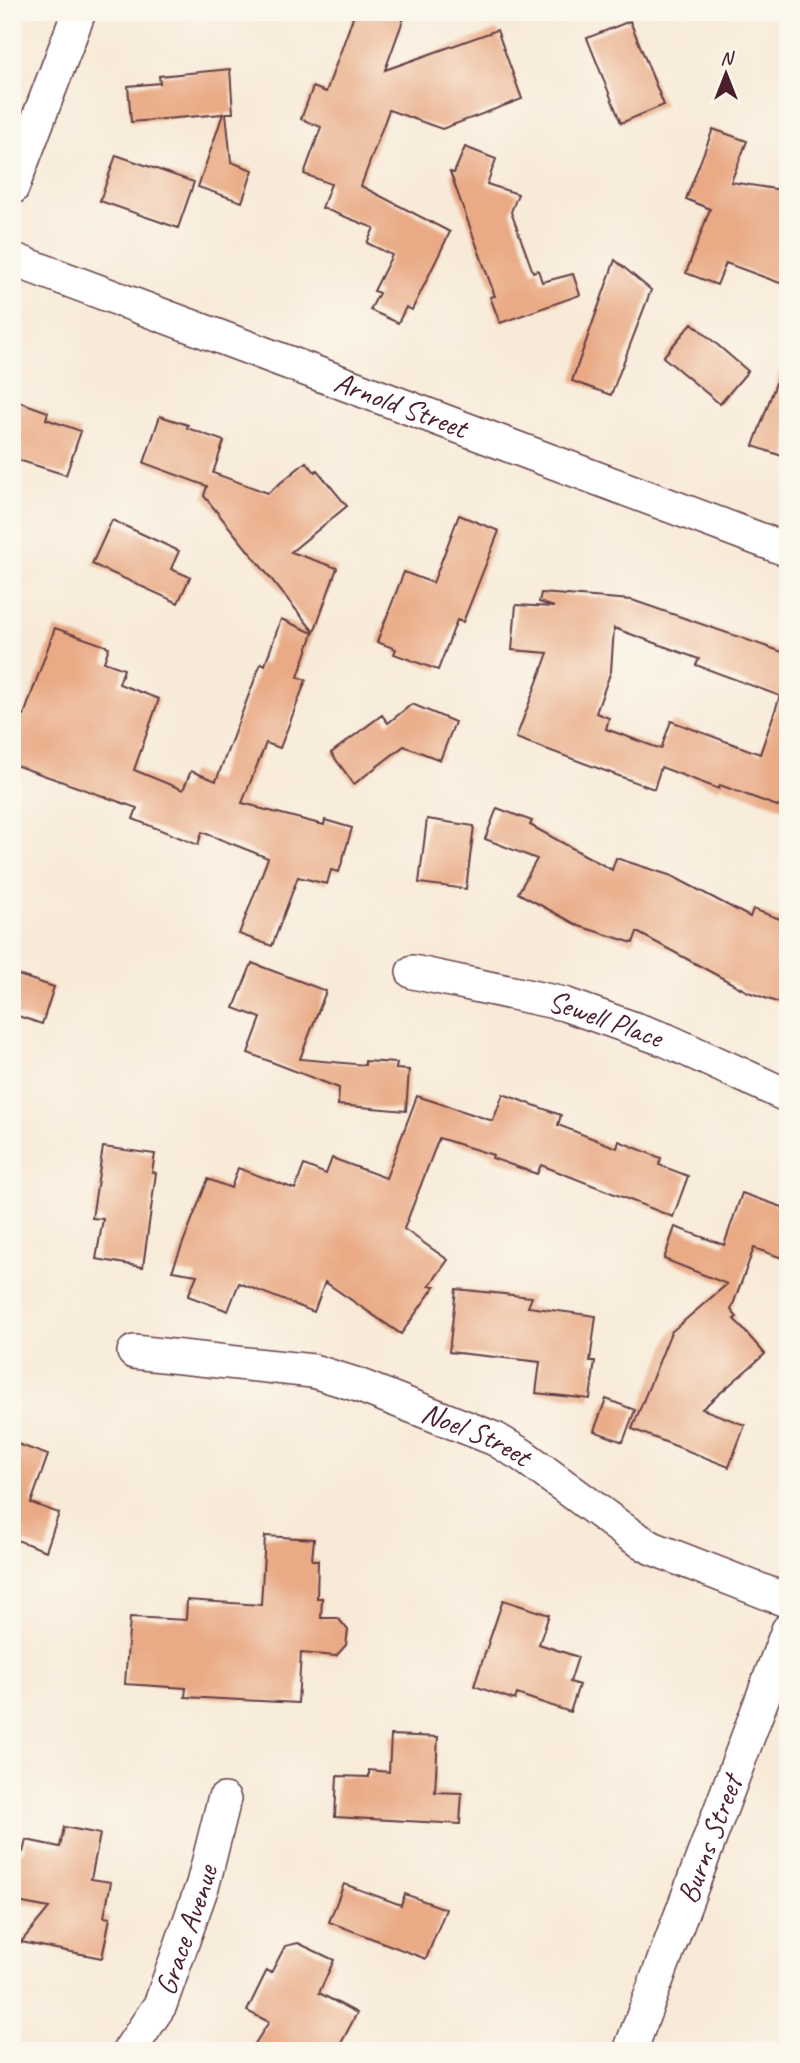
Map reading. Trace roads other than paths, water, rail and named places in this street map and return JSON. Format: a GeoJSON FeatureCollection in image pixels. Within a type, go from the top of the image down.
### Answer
{"type":"FeatureCollection","features":[{"type":"Feature","properties":{"kind":"street"},"geometry":{"type":"LineString","coordinates":[[12,188],[79,12]]}},
{"type":"Feature","properties":{"kind":"street","name":"Arnold Street"},"geometry":{"type":"LineString","coordinates":[[12,259],[788,551]]}},
{"type":"Feature","properties":{"kind":"street","name":"Sewell Place"},"geometry":{"type":"LineString","coordinates":[[412,972],[564,1004],[666,1040],[788,1096]]}},
{"type":"Feature","properties":{"kind":"street","name":"Noel Street"},"geometry":{"type":"LineString","coordinates":[[135,1352],[313,1371],[358,1385],[495,1438],[652,1548],[788,1601]]}},
{"type":"Feature","properties":{"kind":"street","name":"Burns Street"},"geometry":{"type":"LineString","coordinates":[[631,2051],[788,1630]]}},
{"type":"Feature","properties":{"kind":"street","name":"Grace Avenue"},"geometry":{"type":"LineString","coordinates":[[129,2051],[160,2005],[203,1884],[224,1800]]}}]}
